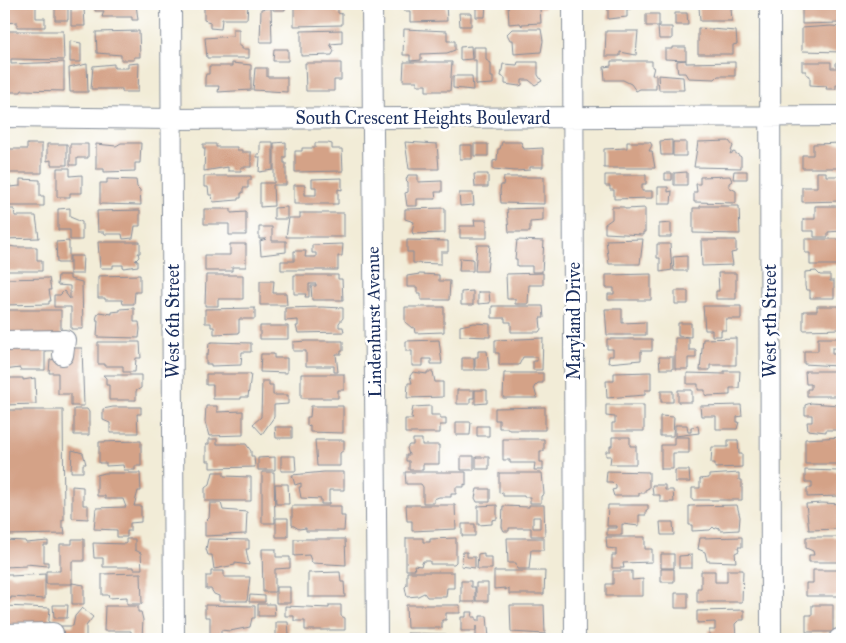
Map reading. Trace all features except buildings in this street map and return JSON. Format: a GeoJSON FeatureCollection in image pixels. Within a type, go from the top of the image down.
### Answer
{"type":"FeatureCollection","features":[{"type":"Feature","properties":{"kind":"street","name":"West 6th Street"},"geometry":{"type":"LineString","coordinates":[[171,4],[174,639]]}},
{"type":"Feature","properties":{"kind":"street","name":"Lindenhurst Avenue"},"geometry":{"type":"LineString","coordinates":[[372,4],[377,639]]}},
{"type":"Feature","properties":{"kind":"street","name":"Maryland Drive"},"geometry":{"type":"LineString","coordinates":[[573,4],[575,639]]}},
{"type":"Feature","properties":{"kind":"street","name":"West 5th Street"},"geometry":{"type":"LineString","coordinates":[[770,4],[771,639]]}},
{"type":"Feature","properties":{"kind":"street","name":"South Crescent Heights Boulevard"},"geometry":{"type":"LineString","coordinates":[[4,117],[172,119],[842,116]]}},
{"type":"Feature","properties":{"kind":"street"},"geometry":{"type":"LineString","coordinates":[[4,341],[65,340],[64,355]]}},
{"type":"Feature","properties":{"kind":"street"},"geometry":{"type":"LineString","coordinates":[[4,634],[52,633]]}}]}
